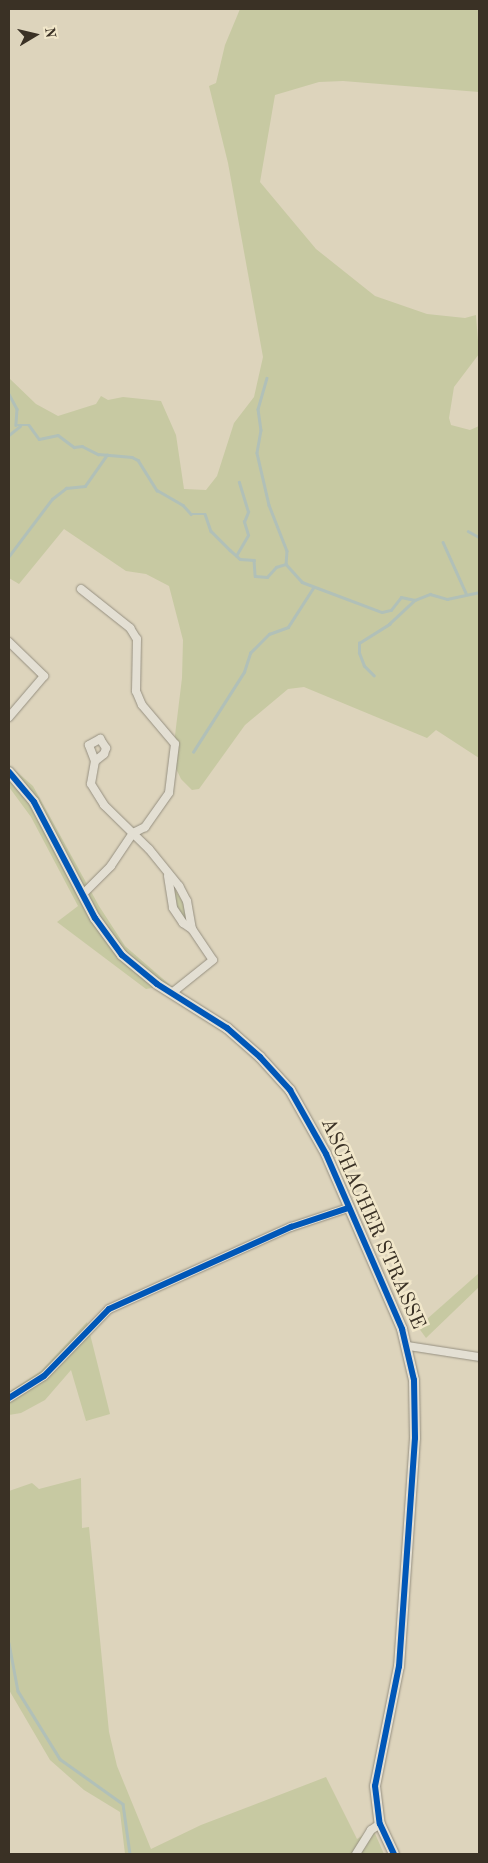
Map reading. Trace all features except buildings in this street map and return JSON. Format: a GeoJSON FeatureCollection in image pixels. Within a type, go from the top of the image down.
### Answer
{"type":"FeatureCollection","features":[{"type":"Feature","properties":{"kind":"street"},"geometry":{"type":"LineString","coordinates":[[81,588],[130,628],[137,639],[136,691],[142,705],[174,744],[169,793],[144,828],[132,834],[111,866],[83,894]]}},
{"type":"Feature","properties":{"kind":"street"},"geometry":{"type":"LineString","coordinates":[[9,642],[44,676],[9,717]]}},
{"type":"Feature","properties":{"kind":"street"},"geometry":{"type":"LineString","coordinates":[[95,761],[91,784],[104,805],[132,834],[187,901],[192,929]]}},
{"type":"Feature","properties":{"kind":"street","name":"ASCHACHER STRASSE"},"geometry":{"type":"LineString","coordinates":[[9,772],[38,809],[109,940],[122,955],[172,993],[226,1028],[260,1057],[290,1090],[314,1130],[408,1346],[416,1396],[415,1438],[397,1683],[376,1774],[380,1824],[394,1854]]}},
{"type":"Feature","properties":{"kind":"street"},"geometry":{"type":"LineString","coordinates":[[168,876],[172,908],[183,923],[192,929],[213,960],[172,993]]}},
{"type":"Feature","properties":{"kind":"street"},"geometry":{"type":"LineString","coordinates":[[9,1398],[50,1371],[109,1309],[291,1227],[348,1208]]}},
{"type":"Feature","properties":{"kind":"street"},"geometry":{"type":"LineString","coordinates":[[408,1346],[479,1357]]}},
{"type":"Feature","properties":{"kind":"street"},"geometry":{"type":"LineString","coordinates":[[356,1854],[371,1830],[380,1824]]}},
{"type":"Feature","properties":{"kind":"green space"},"geometry":{"type":"Polygon","coordinates":[[[240,9],[479,9],[479,92],[343,81],[319,82],[275,95],[260,182],[316,249],[375,296],[427,314],[465,318],[476,315],[479,354],[454,387],[449,418],[451,425],[470,430],[479,426],[479,758],[436,730],[427,738],[304,687],[288,689],[245,725],[199,789],[192,790],[181,779],[172,760],[182,678],[183,640],[169,586],[146,574],[126,571],[64,529],[19,584],[9,578],[9,378],[36,404],[58,416],[96,404],[101,396],[108,400],[123,397],[161,401],[176,435],[184,489],[206,490],[217,476],[234,423],[254,397],[263,357],[228,163],[209,86],[216,83],[225,45],[240,9]]]}},
{"type":"Feature","properties":{"kind":"green space"},"geometry":{"type":"Polygon","coordinates":[[[9,765],[33,786],[99,906],[125,946],[170,985],[146,989],[57,922],[78,906],[31,817],[9,787],[9,765]]]}},
{"type":"Feature","properties":{"kind":"green space"},"geometry":{"type":"Polygon","coordinates":[[[173,887],[187,908],[187,923],[177,908],[173,887]]]}},
{"type":"Feature","properties":{"kind":"green space"},"geometry":{"type":"Polygon","coordinates":[[[479,1273],[479,1287],[426,1338],[418,1327],[479,1273]]]}},
{"type":"Feature","properties":{"kind":"green space"},"geometry":{"type":"Polygon","coordinates":[[[87,1322],[110,1414],[86,1421],[71,1370],[45,1400],[21,1413],[9,1415],[9,1392],[41,1371],[87,1322]]]}},
{"type":"Feature","properties":{"kind":"green space"},"geometry":{"type":"Polygon","coordinates":[[[81,1478],[82,1528],[89,1527],[109,1732],[117,1766],[151,1849],[201,1825],[326,1777],[357,1839],[373,1829],[384,1854],[125,1854],[120,1812],[84,1790],[50,1760],[9,1690],[9,1491],[32,1483],[39,1489],[81,1478]]]}},
{"type":"Feature","properties":{"kind":"waterway"},"geometry":{"type":"LineString","coordinates":[[267,378],[258,409],[261,430],[257,453],[269,505],[287,551],[286,564]]}},
{"type":"Feature","properties":{"kind":"waterway"},"geometry":{"type":"LineString","coordinates":[[9,394],[17,409],[16,425],[29,425],[39,439],[58,435],[74,447],[82,446],[98,454],[132,457],[138,460],[157,490],[183,505],[191,514],[205,514],[211,531],[230,550],[240,559],[254,560],[255,576],[267,577],[276,567],[286,564],[302,582],[382,612],[391,610],[401,597],[415,600],[430,594],[447,599],[479,592]]}},
{"type":"Feature","properties":{"kind":"waterway"},"geometry":{"type":"LineString","coordinates":[[9,435],[20,426]]}},
{"type":"Feature","properties":{"kind":"waterway"},"geometry":{"type":"LineString","coordinates":[[9,556],[52,499],[66,488],[85,486],[107,455]]}},
{"type":"Feature","properties":{"kind":"waterway"},"geometry":{"type":"LineString","coordinates":[[236,556],[248,535],[244,522],[248,512],[239,482]]}},
{"type":"Feature","properties":{"kind":"waterway"},"geometry":{"type":"LineString","coordinates":[[468,531],[479,537]]}},
{"type":"Feature","properties":{"kind":"waterway"},"geometry":{"type":"LineString","coordinates":[[443,542],[466,593]]}},
{"type":"Feature","properties":{"kind":"waterway"},"geometry":{"type":"LineString","coordinates":[[193,752],[244,672],[250,653],[269,634],[288,627],[313,588]]}},
{"type":"Feature","properties":{"kind":"waterway"},"geometry":{"type":"LineString","coordinates":[[374,676],[364,666],[359,653],[359,643],[389,624],[415,600]]}},
{"type":"Feature","properties":{"kind":"waterway"},"geometry":{"type":"LineString","coordinates":[[9,1643],[18,1691],[60,1759],[123,1804],[130,1854]]}},
{"type":"Feature","properties":{"kind":"cycle path"},"geometry":{"type":"LineString","coordinates":[[9,772],[34,802],[95,918],[122,955],[157,984],[227,1028],[260,1057],[290,1090],[326,1154],[402,1329],[414,1380],[415,1438],[399,1666],[375,1786],[380,1824],[394,1854]]}},
{"type":"Feature","properties":{"kind":"cycle path"},"geometry":{"type":"LineString","coordinates":[[9,1398],[44,1376],[109,1309],[291,1227],[348,1208]]}}]}
